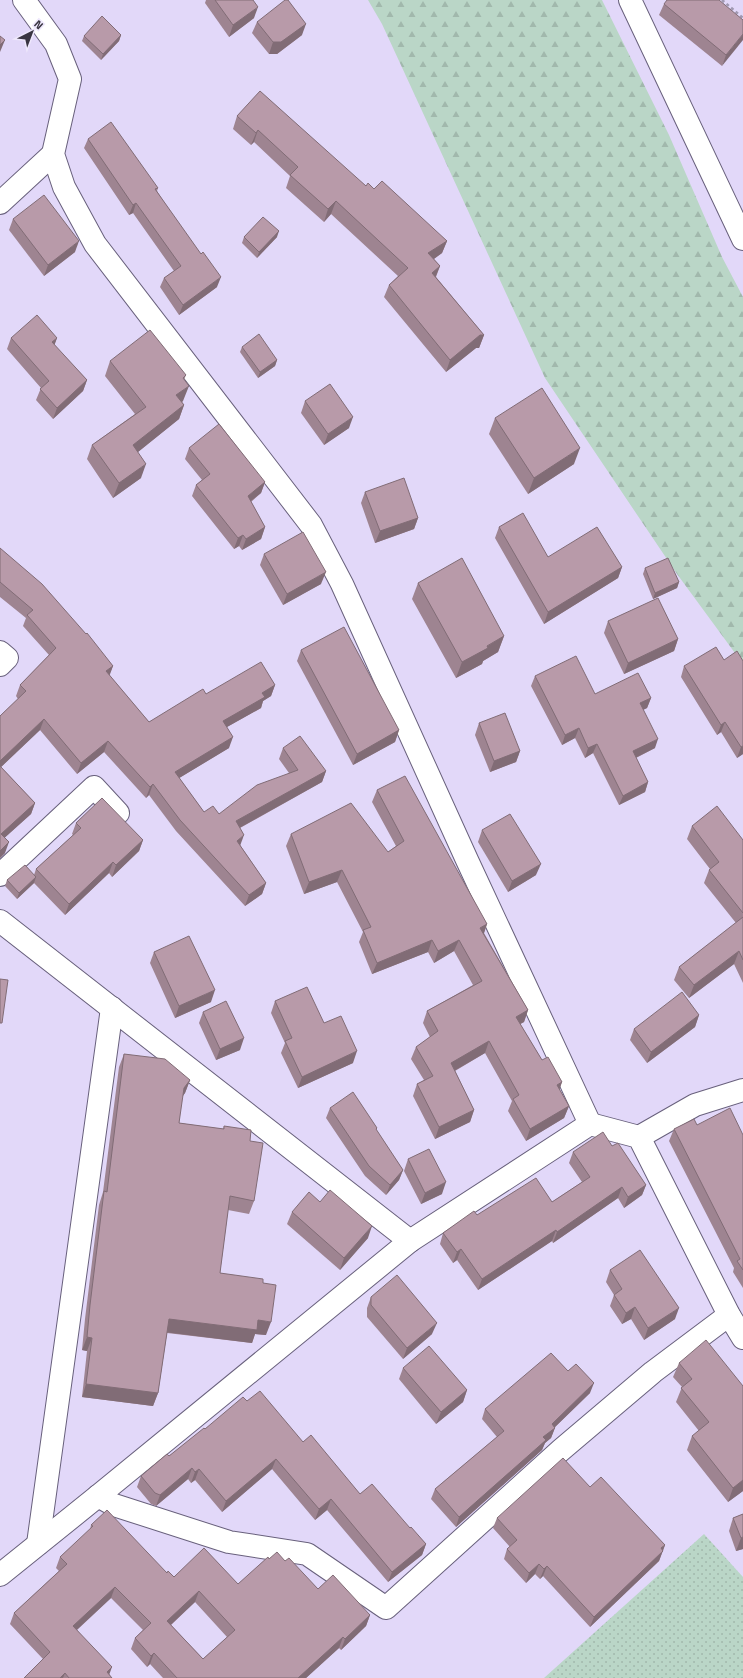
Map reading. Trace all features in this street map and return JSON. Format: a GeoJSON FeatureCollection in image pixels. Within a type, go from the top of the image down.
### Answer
{"type":"FeatureCollection","features":[{"type":"Feature","properties":{"kind":"street"},"geometry":{"type":"LineString","coordinates":[[24,0],[56,44],[70,79],[53,154],[64,187],[95,244],[311,524],[342,584],[466,860],[590,1124]]}},
{"type":"Feature","properties":{"kind":"street"},"geometry":{"type":"LineString","coordinates":[[630,0],[743,239]]}},
{"type":"Feature","properties":{"kind":"street"},"geometry":{"type":"LineString","coordinates":[[0,203],[53,154]]}},
{"type":"Feature","properties":{"kind":"street"},"geometry":{"type":"LineString","coordinates":[[0,652],[7,658],[0,665]]}},
{"type":"Feature","properties":{"kind":"street"},"geometry":{"type":"LineString","coordinates":[[0,875],[94,787],[118,813]]}},
{"type":"Feature","properties":{"kind":"street"},"geometry":{"type":"LineString","coordinates":[[0,921],[410,1241]]}},
{"type":"Feature","properties":{"kind":"street"},"geometry":{"type":"LineString","coordinates":[[38,1544],[112,1008]]}},
{"type":"Feature","properties":{"kind":"street"},"geometry":{"type":"LineString","coordinates":[[0,1574],[98,1496],[410,1241],[590,1124],[638,1137],[695,1105],[743,1090]]}},
{"type":"Feature","properties":{"kind":"street"},"geometry":{"type":"LineString","coordinates":[[638,1137],[729,1315],[743,1338]]}},
{"type":"Feature","properties":{"kind":"street"},"geometry":{"type":"LineString","coordinates":[[98,1496],[114,1505],[229,1542],[307,1554],[386,1608],[567,1445],[653,1372],[729,1315]]}},
{"type":"Feature","properties":{"kind":"path"},"geometry":{"type":"LineString","coordinates":[[722,0],[743,18]]}},
{"type":"Feature","properties":{"kind":"green space"},"geometry":{"type":"Polygon","coordinates":[[[368,0],[602,0],[669,135],[722,257],[743,297],[743,664],[677,574],[545,378],[382,24],[368,0]]]}},
{"type":"Feature","properties":{"kind":"green space"},"geometry":{"type":"Polygon","coordinates":[[[704,1534],[743,1577],[743,1678],[544,1678],[704,1534]]]}},
{"type":"Feature","properties":{"kind":"building"},"geometry":{"type":"Polygon","coordinates":[[[215,0],[253,0],[258,7],[233,25],[215,0]]]}},
{"type":"Feature","properties":{"kind":"building"},"geometry":{"type":"Polygon","coordinates":[[[285,0],[288,0],[306,24],[281,42],[273,42],[257,22],[285,0]]]}},
{"type":"Feature","properties":{"kind":"building"},"geometry":{"type":"Polygon","coordinates":[[[667,0],[719,0],[743,20],[743,34],[726,55],[664,4],[667,0]]]}},
{"type":"Feature","properties":{"kind":"building"},"geometry":{"type":"Polygon","coordinates":[[[102,16],[121,35],[103,54],[84,36],[102,16]]]}},
{"type":"Feature","properties":{"kind":"building"},"geometry":{"type":"Polygon","coordinates":[[[0,36],[5,40],[0,45],[0,36]]]}},
{"type":"Feature","properties":{"kind":"building"},"geometry":{"type":"Polygon","coordinates":[[[260,91],[366,186],[368,183],[374,189],[382,181],[447,241],[428,253],[440,266],[432,273],[484,335],[480,335],[450,360],[389,285],[408,268],[336,201],[328,209],[290,175],[298,167],[258,130],[256,133],[237,116],[260,91]]]}},
{"type":"Feature","properties":{"kind":"building"},"geometry":{"type":"Polygon","coordinates":[[[111,122],[158,188],[155,189],[201,254],[203,252],[221,277],[183,305],[164,278],[181,266],[136,203],[133,205],[88,139],[111,122]]]}},
{"type":"Feature","properties":{"kind":"building"},"geometry":{"type":"Polygon","coordinates":[[[44,195],[79,241],[48,265],[13,219],[44,195]]]}},
{"type":"Feature","properties":{"kind":"building"},"geometry":{"type":"Polygon","coordinates":[[[263,217],[279,231],[259,252],[244,237],[263,217]]]}},
{"type":"Feature","properties":{"kind":"building"},"geometry":{"type":"Polygon","coordinates":[[[37,315],[57,338],[52,342],[87,380],[57,408],[40,389],[49,381],[11,338],[37,315]]]}},
{"type":"Feature","properties":{"kind":"building"},"geometry":{"type":"Polygon","coordinates":[[[150,330],[186,375],[183,378],[189,386],[176,395],[184,405],[133,445],[146,464],[119,483],[92,445],[146,407],[110,361],[150,330]]]}},
{"type":"Feature","properties":{"kind":"building"},"geometry":{"type":"Polygon","coordinates":[[[259,334],[277,360],[260,372],[242,347],[259,334]]]}},
{"type":"Feature","properties":{"kind":"building"},"geometry":{"type":"Polygon","coordinates":[[[330,384],[353,417],[328,434],[305,401],[330,384]]]}},
{"type":"Feature","properties":{"kind":"building"},"geometry":{"type":"Polygon","coordinates":[[[542,388],[580,448],[534,478],[495,418],[542,388]]]}},
{"type":"Feature","properties":{"kind":"building"},"geometry":{"type":"Polygon","coordinates":[[[219,424],[265,482],[248,496],[265,527],[246,539],[243,535],[238,538],[196,485],[210,474],[189,448],[219,424]]]}},
{"type":"Feature","properties":{"kind":"building"},"geometry":{"type":"Polygon","coordinates":[[[404,478],[418,518],[380,531],[365,492],[404,478]]]}},
{"type":"Feature","properties":{"kind":"building"},"geometry":{"type":"Polygon","coordinates":[[[523,513],[548,557],[597,527],[622,567],[548,612],[499,527],[523,513]]]}},
{"type":"Feature","properties":{"kind":"building"},"geometry":{"type":"Polygon","coordinates":[[[303,532],[326,572],[287,594],[264,554],[303,532]]]}},
{"type":"Feature","properties":{"kind":"building"},"geometry":{"type":"Polygon","coordinates":[[[0,548],[42,584],[86,634],[87,633],[113,666],[106,671],[149,722],[203,689],[206,694],[261,662],[275,685],[262,693],[265,697],[223,721],[233,737],[175,772],[204,812],[213,806],[219,814],[257,785],[298,770],[283,748],[300,736],[326,771],[236,821],[244,835],[237,841],[266,883],[249,895],[180,820],[153,784],[150,787],[108,741],[81,763],[44,719],[0,761],[0,716],[26,691],[20,685],[56,648],[27,615],[33,610],[0,582],[0,548]]]}},
{"type":"Feature","properties":{"kind":"building"},"geometry":{"type":"Polygon","coordinates":[[[462,558],[504,636],[487,646],[488,648],[462,662],[418,583],[462,558]]]}},
{"type":"Feature","properties":{"kind":"building"},"geometry":{"type":"Polygon","coordinates":[[[668,558],[679,582],[655,593],[645,568],[668,558]]]}},
{"type":"Feature","properties":{"kind":"building"},"geometry":{"type":"Polygon","coordinates":[[[658,598],[678,639],[628,663],[608,621],[658,598]]]}},
{"type":"Feature","properties":{"kind":"building"},"geometry":{"type":"Polygon","coordinates":[[[344,627],[399,730],[357,754],[301,650],[344,627]]]}},
{"type":"Feature","properties":{"kind":"building"},"geometry":{"type":"Polygon","coordinates":[[[716,647],[724,660],[737,651],[743,661],[743,746],[741,747],[725,722],[721,725],[684,666],[716,647]]]}},
{"type":"Feature","properties":{"kind":"building"},"geometry":{"type":"Polygon","coordinates":[[[576,656],[595,694],[638,673],[651,698],[640,703],[658,739],[633,751],[648,782],[623,796],[597,744],[588,748],[579,728],[565,735],[535,676],[576,656]]]}},
{"type":"Feature","properties":{"kind":"building"},"geometry":{"type":"Polygon","coordinates":[[[505,713],[520,751],[494,761],[479,723],[505,713]]]}},
{"type":"Feature","properties":{"kind":"building"},"geometry":{"type":"Polygon","coordinates":[[[0,766],[35,803],[1,834],[9,842],[0,851],[0,766]]]}},
{"type":"Feature","properties":{"kind":"building"},"geometry":{"type":"Polygon","coordinates":[[[405,776],[487,924],[480,928],[528,1010],[516,1017],[542,1060],[548,1057],[562,1082],[557,1085],[569,1106],[530,1129],[513,1099],[519,1095],[489,1041],[451,1063],[474,1110],[439,1127],[417,1084],[433,1076],[416,1047],[438,1031],[427,1011],[482,981],[459,940],[438,951],[432,940],[377,963],[363,930],[371,927],[342,870],[309,882],[291,834],[351,803],[388,852],[404,841],[377,790],[405,776]]]}},
{"type":"Feature","properties":{"kind":"building"},"geometry":{"type":"Polygon","coordinates":[[[102,798],[143,840],[116,865],[113,862],[69,904],[36,869],[81,828],[76,823],[102,798]]]}},
{"type":"Feature","properties":{"kind":"building"},"geometry":{"type":"Polygon","coordinates":[[[717,806],[743,840],[743,913],[709,870],[719,862],[692,826],[717,806]]]}},
{"type":"Feature","properties":{"kind":"building"},"geometry":{"type":"Polygon","coordinates":[[[510,814],[541,864],[512,881],[482,830],[510,814]]]}},
{"type":"Feature","properties":{"kind":"building"},"geometry":{"type":"Polygon","coordinates":[[[25,865],[36,877],[19,893],[7,880],[25,865]]]}},
{"type":"Feature","properties":{"kind":"building"},"geometry":{"type":"Polygon","coordinates":[[[743,917],[743,960],[739,951],[694,985],[679,967],[743,917]]]}},
{"type":"Feature","properties":{"kind":"building"},"geometry":{"type":"Polygon","coordinates":[[[189,936],[215,990],[179,1006],[154,952],[189,936]]]}},
{"type":"Feature","properties":{"kind":"building"},"geometry":{"type":"Polygon","coordinates":[[[0,979],[8,980],[2,1023],[0,1023],[0,979]]]}},
{"type":"Feature","properties":{"kind":"building"},"geometry":{"type":"Polygon","coordinates":[[[307,987],[324,1023],[341,1016],[357,1051],[302,1077],[285,1041],[292,1038],[275,1001],[307,987]]]}},
{"type":"Feature","properties":{"kind":"building"},"geometry":{"type":"Polygon","coordinates":[[[682,992],[699,1015],[651,1052],[634,1029],[682,992]]]}},
{"type":"Feature","properties":{"kind":"building"},"geometry":{"type":"Polygon","coordinates":[[[226,1001],[244,1038],[220,1049],[203,1012],[226,1001]]]}},
{"type":"Feature","properties":{"kind":"building"},"geometry":{"type":"Polygon","coordinates":[[[124,1054],[165,1059],[190,1080],[184,1088],[179,1123],[224,1129],[224,1126],[251,1130],[250,1141],[263,1143],[254,1201],[230,1196],[220,1273],[263,1279],[263,1283],[276,1285],[271,1322],[258,1320],[257,1330],[169,1319],[158,1393],[86,1384],[92,1338],[87,1337],[90,1305],[104,1191],[107,1192],[124,1054]]]}},
{"type":"Feature","properties":{"kind":"building"},"geometry":{"type":"Polygon","coordinates":[[[353,1092],[403,1170],[390,1185],[369,1166],[330,1108],[353,1092]]]}},
{"type":"Feature","properties":{"kind":"building"},"geometry":{"type":"Polygon","coordinates":[[[730,1108],[743,1135],[743,1270],[737,1261],[740,1259],[674,1129],[694,1119],[697,1125],[730,1108]]]}},
{"type":"Feature","properties":{"kind":"building"},"geometry":{"type":"Polygon","coordinates":[[[603,1132],[612,1146],[618,1143],[646,1185],[628,1197],[622,1187],[557,1232],[556,1230],[482,1279],[461,1249],[457,1252],[443,1233],[474,1211],[477,1215],[536,1178],[552,1202],[590,1177],[573,1152],[603,1132]]]}},
{"type":"Feature","properties":{"kind":"building"},"geometry":{"type":"Polygon","coordinates":[[[429,1149],[446,1182],[425,1193],[408,1159],[429,1149]]]}},
{"type":"Feature","properties":{"kind":"building"},"geometry":{"type":"Polygon","coordinates":[[[330,1190],[372,1226],[344,1258],[292,1212],[309,1192],[320,1202],[330,1190]]]}},
{"type":"Feature","properties":{"kind":"building"},"geometry":{"type":"Polygon","coordinates":[[[640,1250],[679,1308],[648,1328],[635,1307],[626,1313],[614,1295],[622,1289],[610,1270],[640,1250]]]}},
{"type":"Feature","properties":{"kind":"building"},"geometry":{"type":"Polygon","coordinates":[[[397,1275],[437,1323],[407,1348],[371,1305],[371,1297],[397,1275]]]}},
{"type":"Feature","properties":{"kind":"building"},"geometry":{"type":"Polygon","coordinates":[[[706,1340],[743,1386],[743,1480],[733,1488],[692,1436],[709,1422],[681,1388],[692,1379],[679,1363],[706,1340]]]}},
{"type":"Feature","properties":{"kind":"building"},"geometry":{"type":"Polygon","coordinates":[[[429,1346],[467,1390],[441,1412],[403,1368],[429,1346]]]}},
{"type":"Feature","properties":{"kind":"building"},"geometry":{"type":"Polygon","coordinates":[[[551,1353],[568,1371],[576,1364],[594,1383],[552,1424],[555,1428],[543,1437],[546,1440],[459,1517],[435,1489],[504,1431],[485,1409],[551,1353]]]}},
{"type":"Feature","properties":{"kind":"building"},"geometry":{"type":"Polygon","coordinates":[[[260,1391],[303,1442],[311,1435],[360,1494],[372,1484],[426,1544],[392,1572],[331,1499],[319,1509],[276,1459],[226,1501],[199,1469],[195,1472],[192,1468],[160,1495],[155,1493],[141,1476],[167,1454],[169,1456],[204,1428],[205,1429],[243,1397],[247,1401],[260,1391]]]}},
{"type":"Feature","properties":{"kind":"building"},"geometry":{"type":"Polygon","coordinates":[[[563,1458],[590,1487],[601,1477],[665,1545],[661,1548],[663,1551],[594,1617],[547,1566],[544,1569],[539,1564],[529,1573],[507,1549],[517,1540],[497,1518],[563,1458]]]}},
{"type":"Feature","properties":{"kind":"building"},"geometry":{"type":"Polygon","coordinates":[[[107,1510],[167,1573],[168,1571],[174,1577],[204,1548],[238,1584],[268,1557],[269,1559],[277,1552],[285,1561],[289,1558],[318,1589],[333,1575],[370,1615],[345,1639],[343,1637],[298,1678],[177,1678],[154,1653],[151,1656],[135,1638],[151,1623],[115,1587],[73,1626],[112,1667],[107,1672],[112,1678],[69,1678],[65,1673],[60,1678],[24,1678],[50,1652],[14,1613],[67,1564],[60,1557],[93,1526],[91,1525],[107,1510]],[[199,1591],[167,1621],[203,1659],[235,1630],[199,1591]]]}},
{"type":"Feature","properties":{"kind":"building"},"geometry":{"type":"Polygon","coordinates":[[[743,1514],[743,1537],[741,1538],[733,1518],[743,1514]]]}}]}
